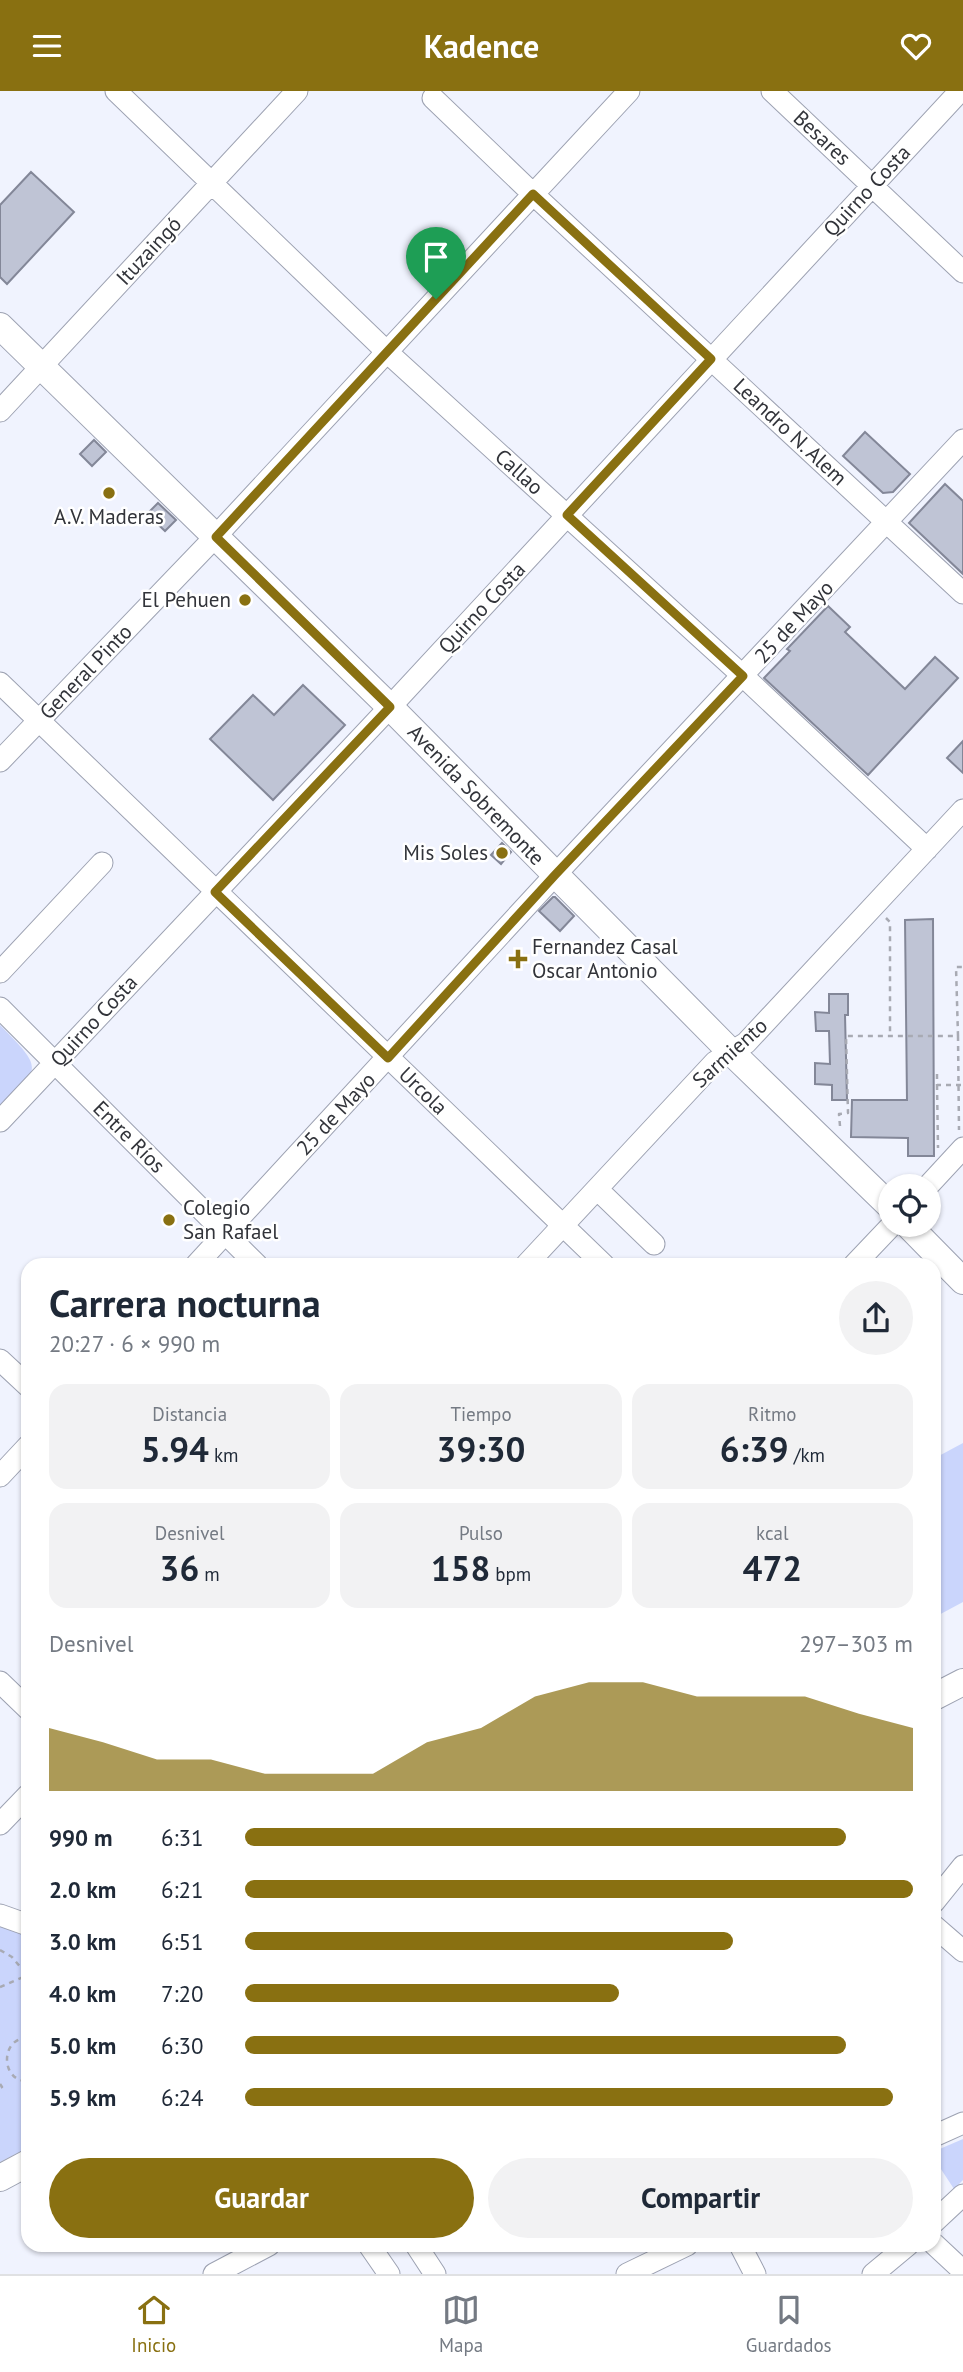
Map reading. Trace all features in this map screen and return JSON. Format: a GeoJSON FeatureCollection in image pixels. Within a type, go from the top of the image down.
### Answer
{"type":"FeatureCollection","features":[{"type":"Feature","properties":{"kind":"main road","name":"Avenida Sobremonte"},"geometry":{"type":"LineString","coordinates":[[0,326],[390,707],[730,1051],[878,1194]]}},
{"type":"Feature","properties":{"kind":"main road"},"geometry":{"type":"LineString","coordinates":[[920,1237],[940,1258]]}},
{"type":"Feature","properties":{"kind":"main road"},"geometry":{"type":"LineString","coordinates":[[941,1259],[963,1281]]}},
{"type":"Feature","properties":{"kind":"main road"},"geometry":{"type":"LineString","coordinates":[[941,1693],[963,1682]]}},
{"type":"Feature","properties":{"kind":"main road"},"geometry":{"type":"LineString","coordinates":[[0,2178],[21,2167]]}},
{"type":"Feature","properties":{"kind":"street","name":"Callao"},"geometry":{"type":"LineString","coordinates":[[116,91],[387,352],[743,676],[927,849]]}},
{"type":"Feature","properties":{"kind":"street","name":"Ituzaingó"},"geometry":{"type":"LineString","coordinates":[[0,411],[298,91]]}},
{"type":"Feature","properties":{"kind":"street","name":"General Pinto"},"geometry":{"type":"LineString","coordinates":[[0,761],[216,537],[629,91]]}},
{"type":"Feature","properties":{"kind":"street","name":"Besares"},"geometry":{"type":"LineString","coordinates":[[772,91],[963,272]]}},
{"type":"Feature","properties":{"kind":"street","name":"Quirno Costa"},"geometry":{"type":"LineString","coordinates":[[0,1121],[390,707],[960,91]]}},
{"type":"Feature","properties":{"kind":"street","name":"Leandro N. Alem"},"geometry":{"type":"LineString","coordinates":[[433,98],[963,593]]}},
{"type":"Feature","properties":{"kind":"street","name":"25 de Mayo"},"geometry":{"type":"LineString","coordinates":[[202,1258],[555,875],[963,440]]}},
{"type":"Feature","properties":{"kind":"street","name":"Urcola"},"geometry":{"type":"LineString","coordinates":[[0,683],[38,723],[597,1258]]}},
{"type":"Feature","properties":{"kind":"street","name":"Sarmiento"},"geometry":{"type":"LineString","coordinates":[[533,1258],[715,1062],[746,1043],[963,810]]}},
{"type":"Feature","properties":{"kind":"street"},"geometry":{"type":"LineString","coordinates":[[0,972],[102,863]]}},
{"type":"Feature","properties":{"kind":"street","name":"Entre Ríos"},"geometry":{"type":"LineString","coordinates":[[0,1008],[250,1258]]}},
{"type":"Feature","properties":{"kind":"street"},"geometry":{"type":"LineString","coordinates":[[938,1174],[961,1149]]}},
{"type":"Feature","properties":{"kind":"street"},"geometry":{"type":"LineString","coordinates":[[597,1189],[654,1244]]}},
{"type":"Feature","properties":{"kind":"street"},"geometry":{"type":"LineString","coordinates":[[861,1258],[881,1237]]}},
{"type":"Feature","properties":{"kind":"street"},"geometry":{"type":"LineString","coordinates":[[0,1360],[21,1380]]}},
{"type":"Feature","properties":{"kind":"street"},"geometry":{"type":"LineString","coordinates":[[0,1476],[21,1454]]}},
{"type":"Feature","properties":{"kind":"street"},"geometry":{"type":"LineString","coordinates":[[0,1682],[21,1702]]}},
{"type":"Feature","properties":{"kind":"street"},"geometry":{"type":"LineString","coordinates":[[0,1824],[21,1802]]}},
{"type":"Feature","properties":{"kind":"street"},"geometry":{"type":"LineString","coordinates":[[941,1893],[963,1866]]}},
{"type":"Feature","properties":{"kind":"street"},"geometry":{"type":"LineString","coordinates":[[0,1915],[21,1922]]}},
{"type":"Feature","properties":{"kind":"street"},"geometry":{"type":"LineString","coordinates":[[941,1932],[963,1951]]}},
{"type":"Feature","properties":{"kind":"street"},"geometry":{"type":"LineString","coordinates":[[941,2133],[963,2123]]}},
{"type":"Feature","properties":{"kind":"street"},"geometry":{"type":"LineString","coordinates":[[941,2215],[963,2195]]}},
{"type":"Feature","properties":{"kind":"street"},"geometry":{"type":"LineString","coordinates":[[941,2251],[963,2271]]}},
{"type":"Feature","properties":{"kind":"street"},"geometry":{"type":"LineString","coordinates":[[214,2274],[254,2252]]}},
{"type":"Feature","properties":{"kind":"street"},"geometry":{"type":"LineString","coordinates":[[374,2252],[389,2274]]}},
{"type":"Feature","properties":{"kind":"street"},"geometry":{"type":"LineString","coordinates":[[421,2252],[435,2274]]}},
{"type":"Feature","properties":{"kind":"street"},"geometry":{"type":"LineString","coordinates":[[627,2274],[673,2252]]}},
{"type":"Feature","properties":{"kind":"street"},"geometry":{"type":"LineString","coordinates":[[744,2252],[755,2274]]}},
{"type":"Feature","properties":{"kind":"street"},"geometry":{"type":"LineString","coordinates":[[873,2274],[900,2252]]}},
{"type":"Feature","properties":{"kind":"path"},"geometry":{"type":"LineString","coordinates":[[890,922],[890,1036]]}},
{"type":"Feature","properties":{"kind":"path"},"geometry":{"type":"LineString","coordinates":[[961,1149],[956,967],[963,967]]}},
{"type":"Feature","properties":{"kind":"path"},"geometry":{"type":"LineString","coordinates":[[842,1157],[839,1114],[848,1113],[846,1036],[958,1036]]}},
{"type":"Feature","properties":{"kind":"path"},"geometry":{"type":"LineString","coordinates":[[932,1174],[937,1074]]}},
{"type":"Feature","properties":{"kind":"path"},"geometry":{"type":"LineString","coordinates":[[937,1085],[961,1085]]}},
{"type":"Feature","properties":{"kind":"path"},"geometry":{"type":"LineString","coordinates":[[0,1951],[12,1957],[21,1968]]}},
{"type":"Feature","properties":{"kind":"path"},"geometry":{"type":"LineString","coordinates":[[0,1987],[21,1978]]}},
{"type":"Feature","properties":{"kind":"path"},"geometry":{"type":"LineString","coordinates":[[21,2039],[11,2043],[3,2061],[9,2074],[21,2079]]}},
{"type":"Feature","properties":{"kind":"shaded area"},"geometry":{"type":"Polygon","coordinates":[[[0,1025],[24,1051],[32,1068],[24,1085],[0,1111],[0,1025]]]}},
{"type":"Feature","properties":{"kind":"shaded area"},"geometry":{"type":"Polygon","coordinates":[[[963,1443],[963,1602],[941,1614],[941,1455],[963,1443]]]}},
{"type":"Feature","properties":{"kind":"shaded area"},"geometry":{"type":"Polygon","coordinates":[[[0,1924],[21,1932],[21,2152],[0,2162],[0,1924]]]}},
{"type":"Feature","properties":{"kind":"shaded area"},"geometry":{"type":"Polygon","coordinates":[[[963,2139],[963,2180],[954,2189],[941,2169],[941,2148],[963,2139]]]}},
{"type":"Feature","properties":{"kind":"building"},"geometry":{"type":"Polygon","coordinates":[[[31,172],[74,212],[7,284],[0,277],[0,205],[31,172]]]}},
{"type":"Feature","properties":{"kind":"building"},"geometry":{"type":"Polygon","coordinates":[[[865,432],[910,474],[893,492],[883,493],[843,456],[865,432]]]}},
{"type":"Feature","properties":{"kind":"building"},"geometry":{"type":"Polygon","coordinates":[[[94,440],[106,452],[92,466],[80,454],[94,440]]]}},
{"type":"Feature","properties":{"kind":"building"},"geometry":{"type":"Polygon","coordinates":[[[945,484],[963,501],[963,574],[909,523],[945,484]]]}},
{"type":"Feature","properties":{"kind":"building"},"geometry":{"type":"Polygon","coordinates":[[[158,503],[176,520],[165,531],[147,514],[158,503]]]}},
{"type":"Feature","properties":{"kind":"building"},"geometry":{"type":"Polygon","coordinates":[[[828,606],[850,627],[845,632],[905,689],[935,657],[958,678],[868,775],[764,678],[828,606]]]}},
{"type":"Feature","properties":{"kind":"building"},"geometry":{"type":"Polygon","coordinates":[[[303,685],[345,725],[273,800],[210,739],[253,695],[274,715],[303,685]]]}},
{"type":"Feature","properties":{"kind":"building"},"geometry":{"type":"Polygon","coordinates":[[[963,741],[963,773],[947,758],[963,741]]]}},
{"type":"Feature","properties":{"kind":"building","name":"Mis Soles"},"geometry":{"type":"Polygon","coordinates":[[[502,843],[511,852],[501,864],[491,855],[502,843]]]}},
{"type":"Feature","properties":{"kind":"building"},"geometry":{"type":"Polygon","coordinates":[[[553,897],[574,916],[560,931],[539,911],[553,897]]]}},
{"type":"Feature","properties":{"kind":"building"},"geometry":{"type":"Polygon","coordinates":[[[933,919],[934,1156],[908,1156],[908,1138],[851,1137],[852,1100],[907,1100],[905,920],[933,919]]]}},
{"type":"Feature","properties":{"kind":"building"},"geometry":{"type":"Polygon","coordinates":[[[829,994],[848,994],[848,1015],[845,1015],[847,1100],[832,1100],[832,1085],[815,1084],[815,1063],[830,1064],[829,1031],[816,1031],[815,1012],[829,1013],[829,994]]]}},
{"type":"Feature","properties":{"kind":"place","name":"A.V. Maderas"},"geometry":{"type":"Point","coordinates":[109,493]}},
{"type":"Feature","properties":{"kind":"place","name":"El Pehuen"},"geometry":{"type":"Point","coordinates":[245,600]}},
{"type":"Feature","properties":{"kind":"place","name":"Mis Soles"},"geometry":{"type":"Point","coordinates":[502,853]}},
{"type":"Feature","properties":{"kind":"place","name":"Fernandez Casal Oscar Antonio"},"geometry":{"type":"Point","coordinates":[518,959]}},
{"type":"Feature","properties":{"kind":"place","name":"Colegio San Rafael"},"geometry":{"type":"Point","coordinates":[169,1220]}},
{"type":"Feature","properties":{"kind":"route"},"geometry":{"type":"LineString","coordinates":[[533,194],[711,359],[567,515],[743,676],[555,875],[388,1058],[215,892],[390,707],[216,537],[436,299],[533,194]]}}]}
